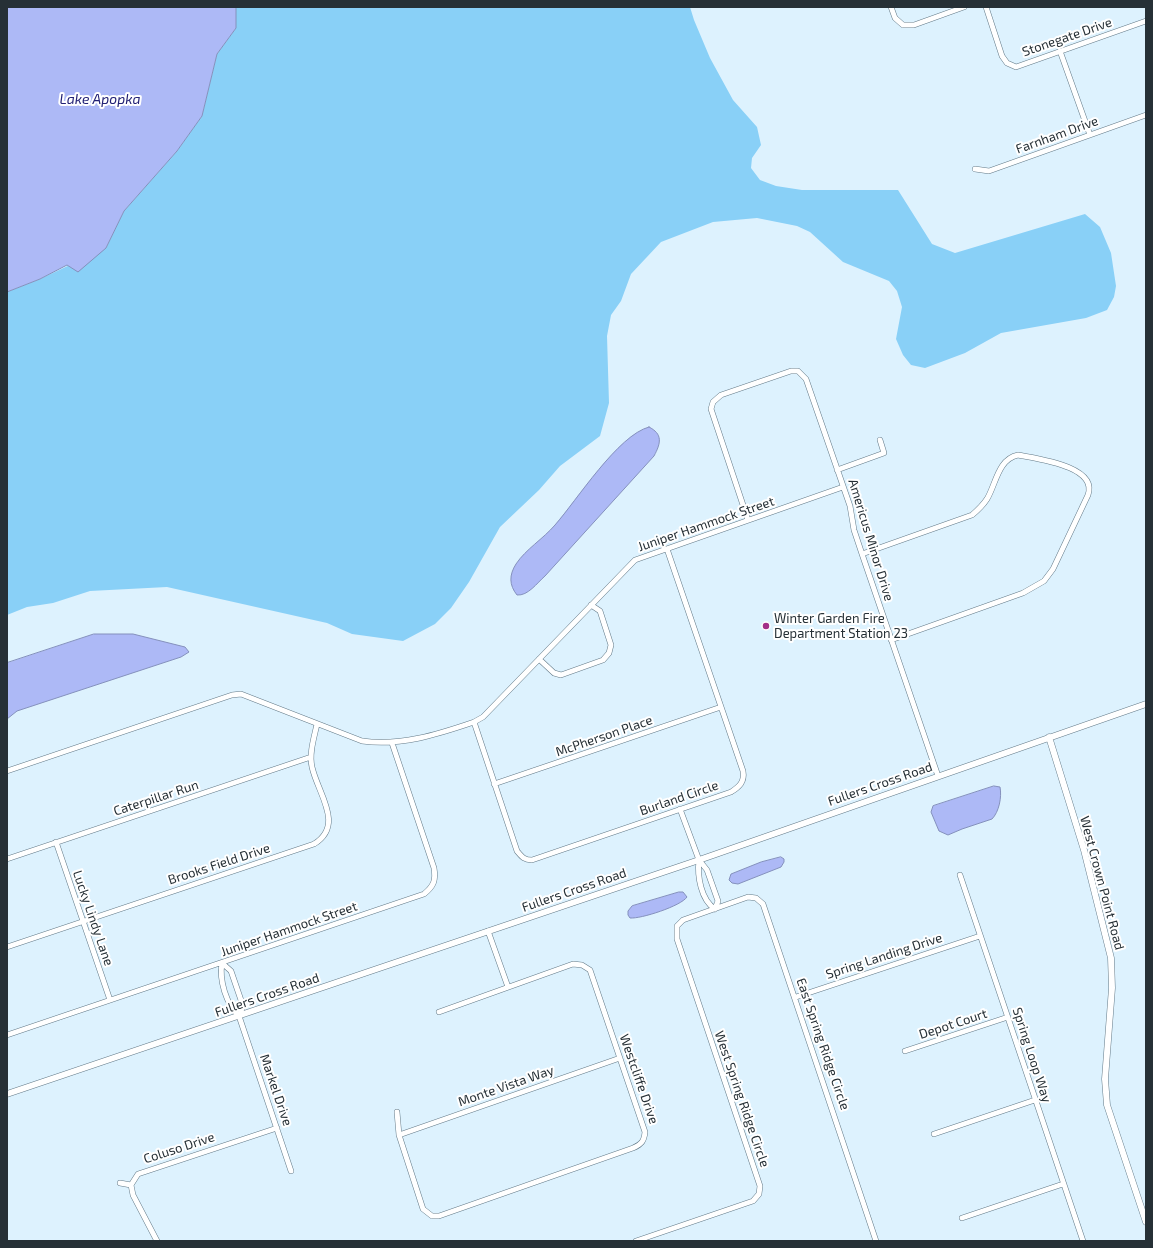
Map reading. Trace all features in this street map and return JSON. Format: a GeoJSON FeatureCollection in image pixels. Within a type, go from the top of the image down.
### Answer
{"type":"FeatureCollection","features":[{"type":"Feature","properties":{"kind":"street"},"geometry":{"type":"LineString","coordinates":[[891,7],[895,18],[903,24],[914,25],[964,7]]}},
{"type":"Feature","properties":{"kind":"street","name":"Stonegate Drive"},"geometry":{"type":"LineString","coordinates":[[986,7],[1002,56],[1008,63],[1016,67],[1146,21]]}},
{"type":"Feature","properties":{"kind":"street"},"geometry":{"type":"LineString","coordinates":[[1060,51],[1090,135]]}},
{"type":"Feature","properties":{"kind":"street","name":"Farnham Drive"},"geometry":{"type":"LineString","coordinates":[[975,169],[989,171],[1146,115]]}},
{"type":"Feature","properties":{"kind":"street","name":"Americus Minor Drive"},"geometry":{"type":"LineString","coordinates":[[748,520],[711,410],[713,402],[721,395],[791,371],[798,371],[806,379],[843,487],[862,554],[938,776]]}},
{"type":"Feature","properties":{"kind":"street","name":"Americus Minor Drive"},"geometry":{"type":"LineString","coordinates":[[837,470],[884,453],[880,440]]}},
{"type":"Feature","properties":{"kind":"street"},"geometry":{"type":"LineString","coordinates":[[862,554],[972,514],[980,508],[988,498],[1004,464],[1012,456],[1018,455],[1055,462],[1079,472],[1086,478],[1089,484],[1090,489],[1088,495],[1053,569],[1044,581],[1023,593],[891,640]]}},
{"type":"Feature","properties":{"kind":"street","name":"Juniper Hammock Street"},"geometry":{"type":"LineString","coordinates":[[7,771],[237,695],[248,696],[362,741],[392,743],[422,738],[474,722],[483,717],[635,560],[843,487]]}},
{"type":"Feature","properties":{"kind":"street","name":"Burland Circle"},"geometry":{"type":"LineString","coordinates":[[474,722],[517,851],[522,858],[527,860],[532,860],[739,788],[744,776],[743,771],[667,549]]}},
{"type":"Feature","properties":{"kind":"street"},"geometry":{"type":"LineString","coordinates":[[539,659],[554,673],[561,674],[603,660],[609,653],[611,645],[600,611],[591,605]]}},
{"type":"Feature","properties":{"kind":"street","name":"Fullers Cross Road"},"geometry":{"type":"LineString","coordinates":[[7,1094],[699,860],[1146,704]]}},
{"type":"Feature","properties":{"kind":"street","name":"McPherson Place"},"geometry":{"type":"LineString","coordinates":[[494,784],[721,707]]}},
{"type":"Feature","properties":{"kind":"street","name":"Brooks Field Drive"},"geometry":{"type":"LineString","coordinates":[[7,947],[314,844],[323,839],[328,832],[328,814],[312,767],[311,757],[317,724]]}},
{"type":"Feature","properties":{"kind":"street","name":"West Crown Point Road"},"geometry":{"type":"LineString","coordinates":[[1049,737],[1084,850],[1111,958],[1112,988],[1105,1079],[1108,1105],[1146,1222]]}},
{"type":"Feature","properties":{"kind":"street","name":"Juniper Hammock Street"},"geometry":{"type":"LineString","coordinates":[[7,1035],[417,897],[432,888],[435,879],[434,868],[392,743]]}},
{"type":"Feature","properties":{"kind":"street","name":"Caterpillar Run"},"geometry":{"type":"LineString","coordinates":[[7,859],[311,757]]}},
{"type":"Feature","properties":{"kind":"street"},"geometry":{"type":"LineString","coordinates":[[680,809],[699,860],[707,870],[718,901],[715,909],[708,904],[698,874],[699,860]]}},
{"type":"Feature","properties":{"kind":"street","name":"Lucky Lindy Lane"},"geometry":{"type":"LineString","coordinates":[[56,842],[110,1000]]}},
{"type":"Feature","properties":{"kind":"street","name":"Spring Loop Way"},"geometry":{"type":"LineString","coordinates":[[960,876],[1083,1241]]}},
{"type":"Feature","properties":{"kind":"street","name":"East Spring Ridge Circle"},"geometry":{"type":"LineString","coordinates":[[715,909],[748,897],[756,898],[763,904],[796,997],[876,1241]]}},
{"type":"Feature","properties":{"kind":"street","name":"West Spring Ridge Circle"},"geometry":{"type":"LineString","coordinates":[[636,1241],[752,1201],[759,1194],[760,1186],[677,939],[677,926],[683,920],[715,909]]}},
{"type":"Feature","properties":{"kind":"street"},"geometry":{"type":"LineString","coordinates":[[488,931],[508,987]]}},
{"type":"Feature","properties":{"kind":"street","name":"Spring Landing Drive"},"geometry":{"type":"LineString","coordinates":[[796,997],[980,936]]}},
{"type":"Feature","properties":{"kind":"street"},"geometry":{"type":"LineString","coordinates":[[222,963],[231,971],[243,1006],[239,1016],[232,1010],[220,974],[222,963]]}},
{"type":"Feature","properties":{"kind":"street","name":"Westcliffe Drive"},"geometry":{"type":"LineString","coordinates":[[397,1112],[399,1135],[423,1209],[432,1216],[439,1216],[634,1148],[640,1145],[644,1139],[645,1132],[590,970],[582,965],[573,964],[439,1012]]}},
{"type":"Feature","properties":{"kind":"street","name":"Markel Drive"},"geometry":{"type":"LineString","coordinates":[[239,1016],[291,1171]]}},
{"type":"Feature","properties":{"kind":"street","name":"Depot Court"},"geometry":{"type":"LineString","coordinates":[[905,1051],[1008,1017]]}},
{"type":"Feature","properties":{"kind":"street","name":"Monte Vista Way"},"geometry":{"type":"LineString","coordinates":[[399,1135],[620,1058]]}},
{"type":"Feature","properties":{"kind":"street"},"geometry":{"type":"LineString","coordinates":[[934,1134],[1035,1100]]}},
{"type":"Feature","properties":{"kind":"street","name":"Coluso Drive"},"geometry":{"type":"LineString","coordinates":[[131,1185],[138,1174],[277,1128]]}},
{"type":"Feature","properties":{"kind":"street"},"geometry":{"type":"LineString","coordinates":[[120,1183],[131,1185],[133,1195],[157,1241]]}},
{"type":"Feature","properties":{"kind":"street"},"geometry":{"type":"LineString","coordinates":[[962,1218],[1063,1184]]}},
{"type":"Feature","properties":{"kind":"shaded area"},"geometry":{"type":"Polygon","coordinates":[[[236,7],[690,7],[710,58],[733,100],[757,127],[761,145],[752,158],[751,168],[760,180],[776,186],[802,190],[898,190],[932,244],[955,253],[1085,214],[1100,227],[1111,253],[1116,286],[1114,297],[1107,310],[1086,318],[1001,333],[965,353],[925,368],[911,365],[903,355],[896,339],[902,307],[897,291],[889,281],[843,262],[810,232],[797,226],[757,218],[713,222],[661,242],[631,274],[621,301],[611,315],[607,336],[609,403],[600,436],[560,466],[539,490],[500,527],[469,582],[451,608],[435,624],[403,641],[352,634],[327,623],[167,587],[90,591],[53,603],[27,607],[7,615],[7,292],[40,279],[106,248],[124,211],[177,151],[202,116],[217,54],[236,28],[236,7]]]}},
{"type":"Feature","properties":{"kind":"water","name":"Lake Apopka"},"geometry":{"type":"Polygon","coordinates":[[[7,7],[236,7],[236,28],[217,54],[202,116],[177,151],[124,211],[106,248],[78,272],[67,265],[40,279],[7,292],[7,7]]]}},
{"type":"Feature","properties":{"kind":"water"},"geometry":{"type":"Polygon","coordinates":[[[649,427],[659,436],[658,447],[654,456],[545,576],[529,591],[521,595],[517,595],[511,584],[512,572],[516,564],[555,525],[611,455],[637,432],[649,427]]]}},
{"type":"Feature","properties":{"kind":"water"},"geometry":{"type":"Polygon","coordinates":[[[94,634],[133,634],[185,647],[189,652],[181,657],[17,711],[7,719],[7,663],[94,634]]]}},
{"type":"Feature","properties":{"kind":"water"},"geometry":{"type":"Polygon","coordinates":[[[994,786],[1000,787],[1001,795],[998,808],[992,819],[948,835],[939,831],[931,812],[933,806],[994,786]]]}},
{"type":"Feature","properties":{"kind":"water"},"geometry":{"type":"Polygon","coordinates":[[[781,857],[784,859],[784,862],[781,867],[738,884],[732,883],[729,880],[731,874],[761,862],[781,857]]]}},
{"type":"Feature","properties":{"kind":"water"},"geometry":{"type":"Polygon","coordinates":[[[683,892],[687,897],[683,901],[669,908],[635,918],[630,918],[628,915],[628,911],[632,906],[683,892]]]}},
{"type":"Feature","properties":{"kind":"place","name":"Winter Garden Fire Department Station 23"},"geometry":{"type":"Point","coordinates":[766,626]}}]}
